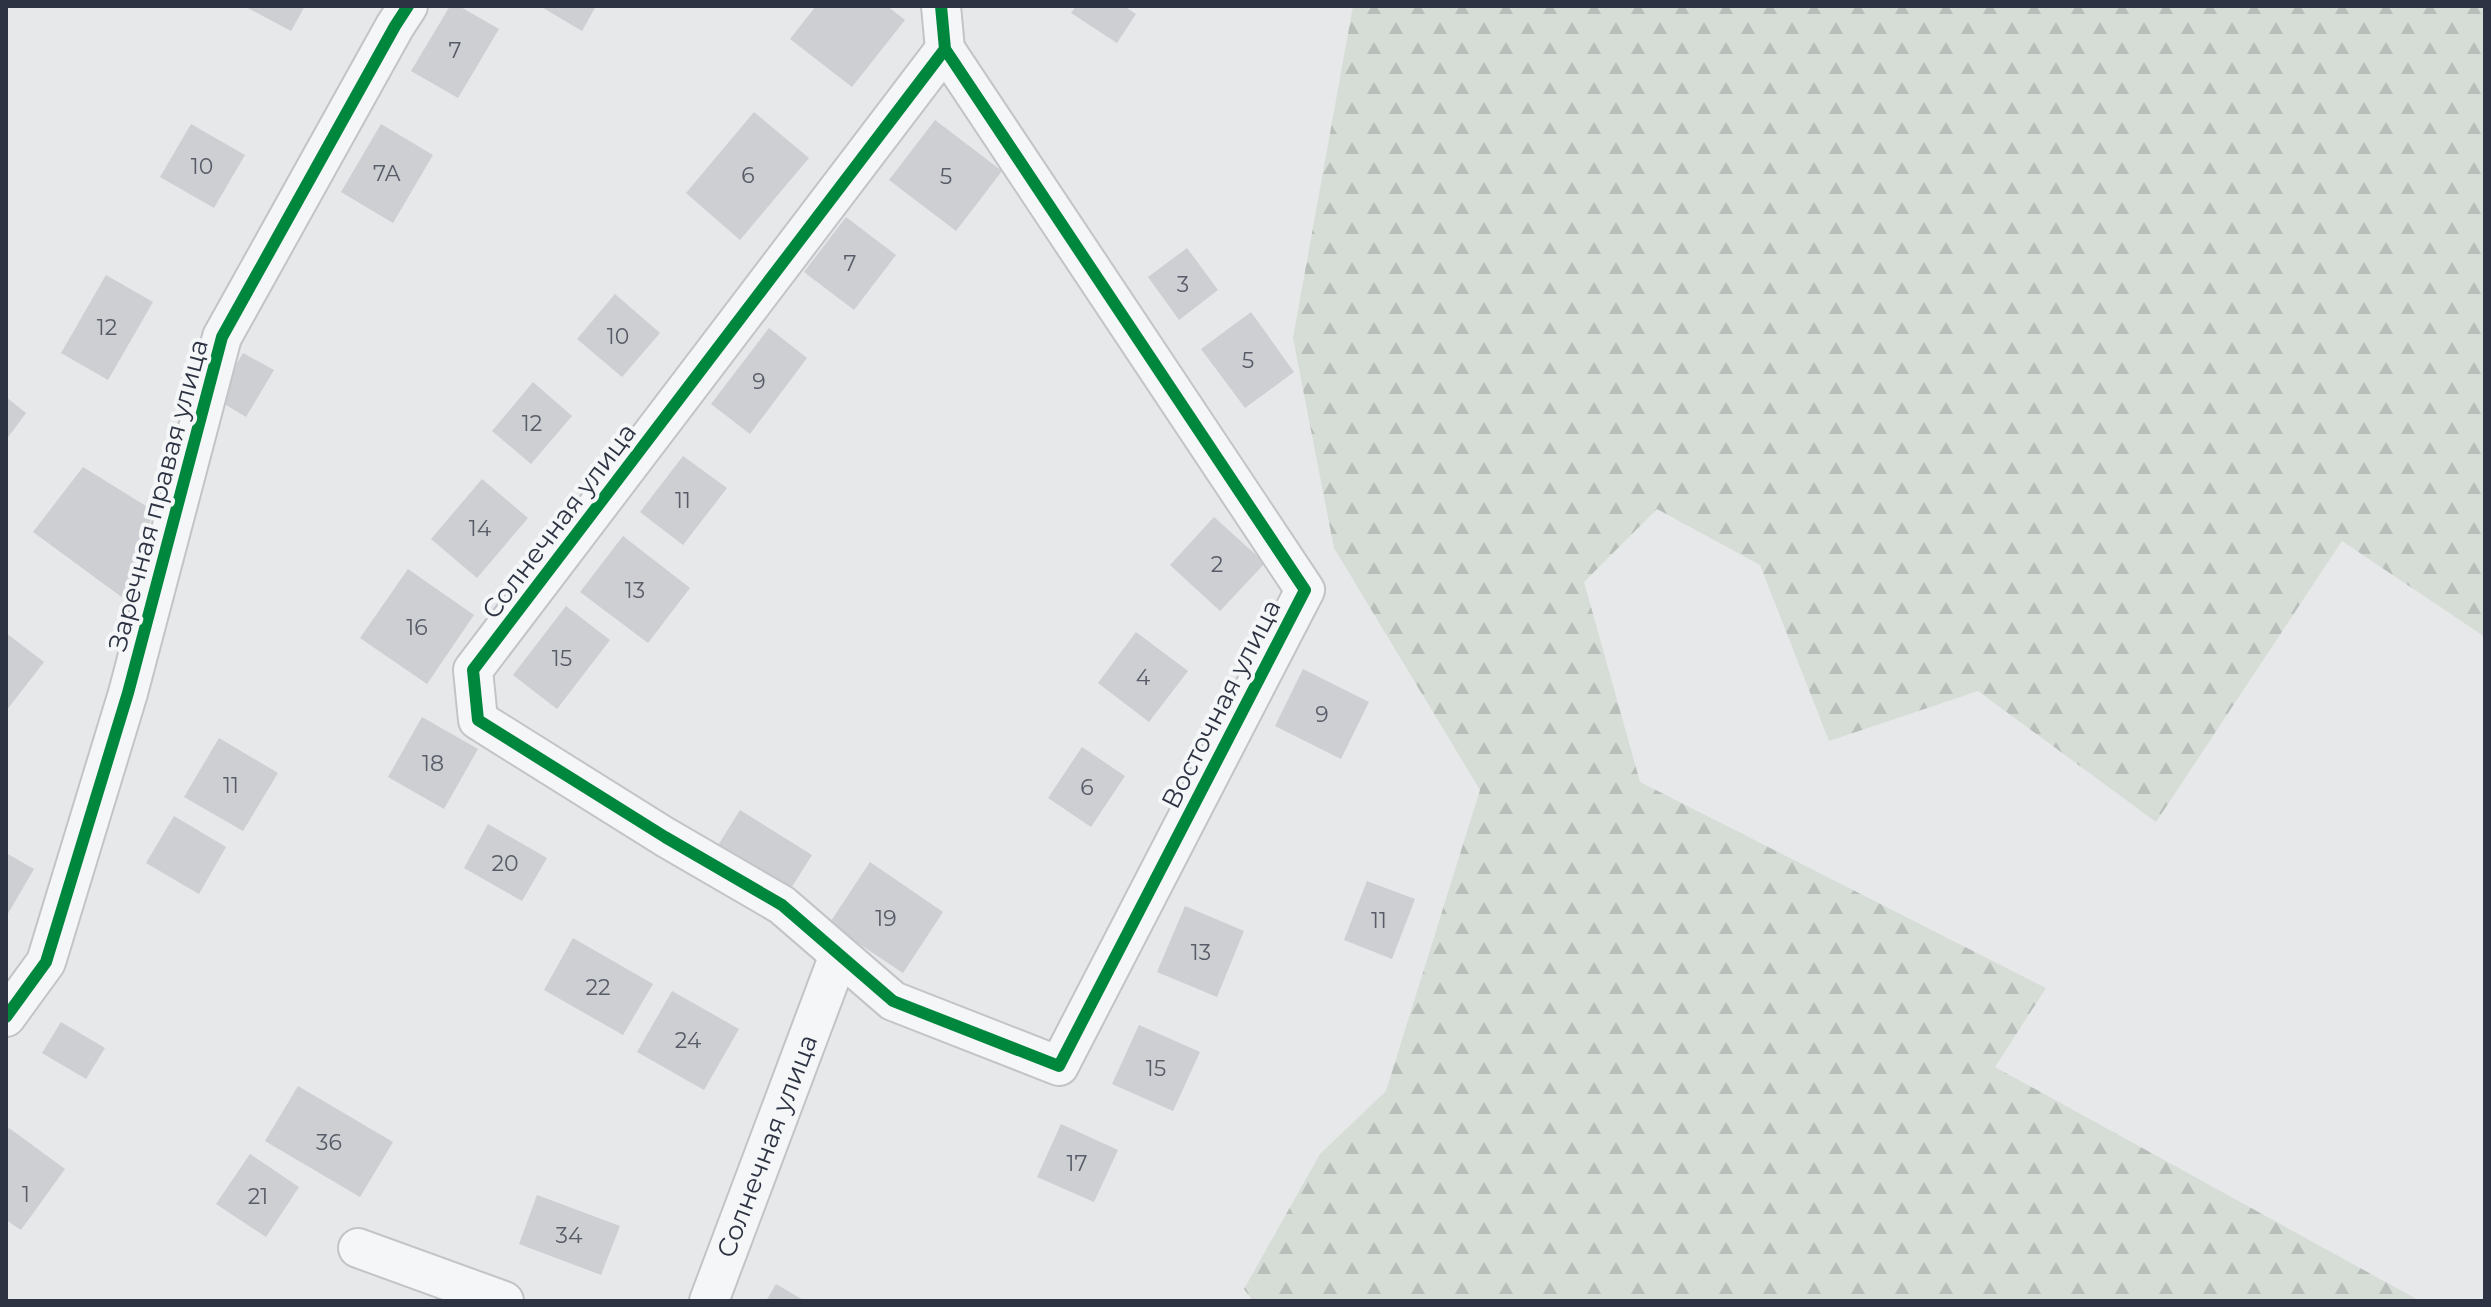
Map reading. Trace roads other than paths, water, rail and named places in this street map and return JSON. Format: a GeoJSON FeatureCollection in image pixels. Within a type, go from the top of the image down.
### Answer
{"type":"FeatureCollection","features":[{"type":"Feature","properties":{"kind":"street","name":"Заречная правая улица"},"geometry":{"type":"LineString","coordinates":[[6,1017],[46,962],[128,693],[222,337],[408,6]]}},
{"type":"Feature","properties":{"kind":"street"},"geometry":{"type":"LineString","coordinates":[[941,6],[945,49]]}},
{"type":"Feature","properties":{"kind":"street","name":"Солнечная улица"},"geometry":{"type":"LineString","coordinates":[[709,1301],[839,955],[782,905],[665,837],[478,720],[473,670],[945,49]]}},
{"type":"Feature","properties":{"kind":"street","name":"Восточная улица"},"geometry":{"type":"LineString","coordinates":[[839,955],[893,1001],[1059,1066],[1305,590],[945,49]]}},
{"type":"Feature","properties":{"kind":"street"},"geometry":{"type":"LineString","coordinates":[[358,1248],[504,1301]]}}]}
